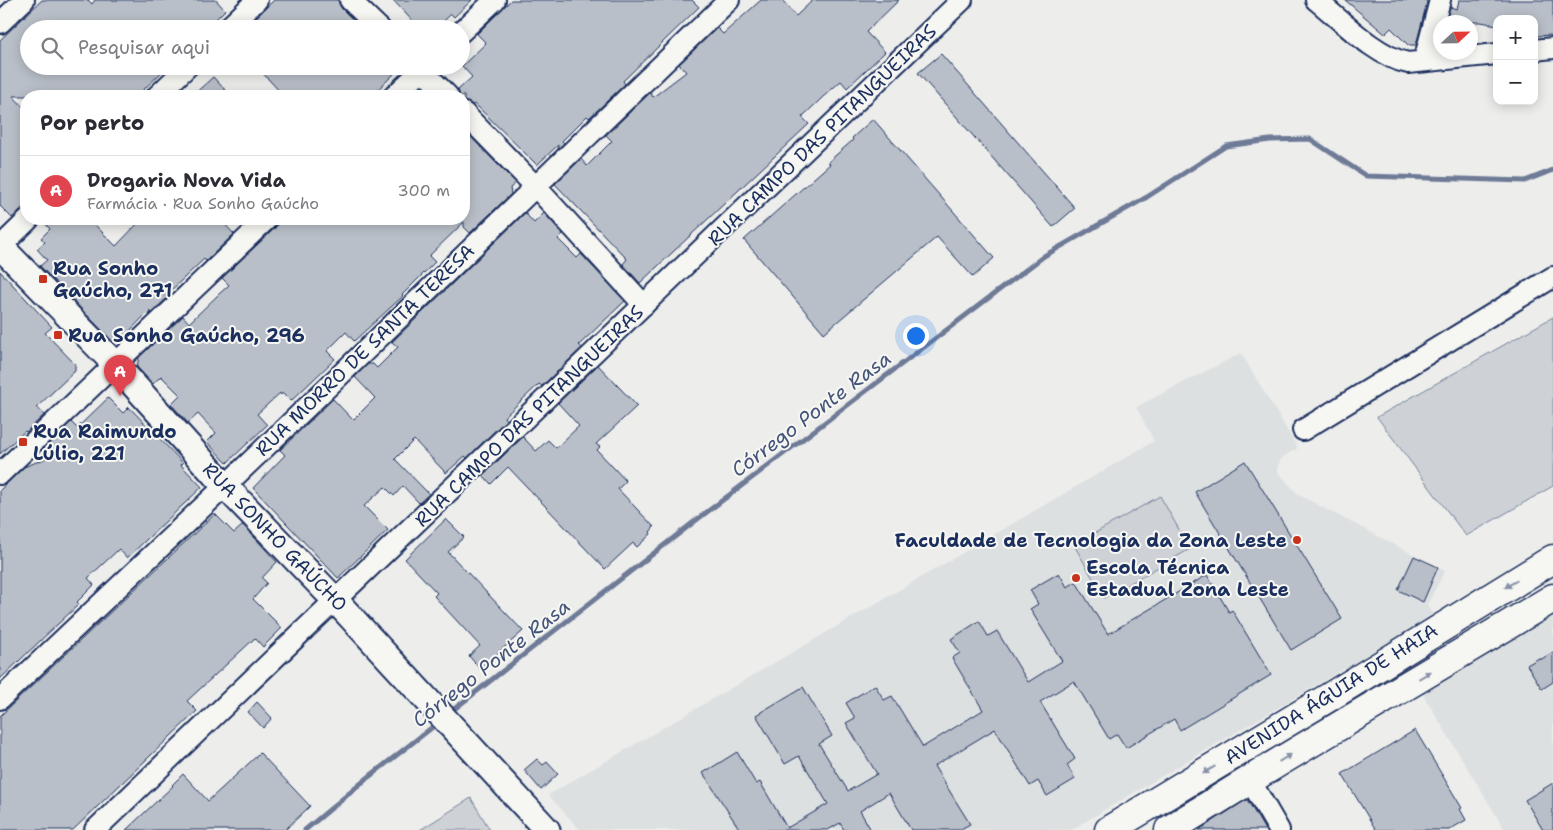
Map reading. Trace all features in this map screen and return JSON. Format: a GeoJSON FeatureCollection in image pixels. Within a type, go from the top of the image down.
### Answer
{"type":"FeatureCollection","features":[{"type":"Feature","properties":{"kind":"main road","name":"AVENIDA ÁGUIA DE HAIA"},"geometry":{"type":"LineString","coordinates":[[1109,830],[1331,696],[1553,558]]}},
{"type":"Feature","properties":{"kind":"main road","name":"AVENIDA ÁGUIA DE HAIA"},"geometry":{"type":"LineString","coordinates":[[1169,830],[1553,598]]}},
{"type":"Feature","properties":{"kind":"street"},"geometry":{"type":"LineString","coordinates":[[0,23],[24,0]]}},
{"type":"Feature","properties":{"kind":"street"},"geometry":{"type":"LineString","coordinates":[[236,20],[257,0]]}},
{"type":"Feature","properties":{"kind":"street"},"geometry":{"type":"LineString","coordinates":[[350,0],[371,20]]}},
{"type":"Feature","properties":{"kind":"street"},"geometry":{"type":"LineString","coordinates":[[470,24],[495,0]]}},
{"type":"Feature","properties":{"kind":"street","name":"RUA MORRO DE SANTA TERESA"},"geometry":{"type":"LineString","coordinates":[[0,699],[225,486],[729,0]]}},
{"type":"Feature","properties":{"kind":"street","name":"RUA CAMPO DAS PITANGUEIRAS"},"geometry":{"type":"LineString","coordinates":[[95,830],[962,0]]}},
{"type":"Feature","properties":{"kind":"street"},"geometry":{"type":"LineString","coordinates":[[1316,0],[1381,52],[1395,60],[1408,63],[1493,54]]}},
{"type":"Feature","properties":{"kind":"street"},"geometry":{"type":"LineString","coordinates":[[1424,61],[1440,0]]}},
{"type":"Feature","properties":{"kind":"street"},"geometry":{"type":"LineString","coordinates":[[1538,50],[1553,48]]}},
{"type":"Feature","properties":{"kind":"street"},"geometry":{"type":"LineString","coordinates":[[163,90],[179,75]]}},
{"type":"Feature","properties":{"kind":"street"},"geometry":{"type":"LineString","coordinates":[[400,90],[414,75]]}},
{"type":"Feature","properties":{"kind":"street"},"geometry":{"type":"LineString","coordinates":[[429,75],[443,90]]}},
{"type":"Feature","properties":{"kind":"street"},"geometry":{"type":"LineString","coordinates":[[470,119],[535,186],[644,305]]}},
{"type":"Feature","properties":{"kind":"street"},"geometry":{"type":"LineString","coordinates":[[0,246],[23,225]]}},
{"type":"Feature","properties":{"kind":"street"},"geometry":{"type":"LineString","coordinates":[[0,474],[261,225]]}},
{"type":"Feature","properties":{"kind":"street","name":"RUA SONHO GAÚCHO"},"geometry":{"type":"LineString","coordinates":[[0,246],[115,364],[225,486],[336,601],[547,830]]}},
{"type":"Feature","properties":{"kind":"street"},"geometry":{"type":"LineString","coordinates":[[1303,430],[1553,278]]}},
{"type":"Feature","properties":{"kind":"street"},"geometry":{"type":"LineString","coordinates":[[1250,780],[1280,830]]}},
{"type":"Feature","properties":{"kind":"shaded area"},"geometry":{"type":"Polygon","coordinates":[[[1553,317],[1553,486],[1466,536],[1377,417],[1553,317]]]}},
{"type":"Feature","properties":{"kind":"shaded area","name":"Escola Técnica Estadual Zona Leste"},"geometry":{"type":"Polygon","coordinates":[[[1241,353],[1298,448],[1283,457],[1278,464],[1278,472],[1299,495],[1445,571],[1427,605],[1435,615],[1071,830],[580,830],[548,795],[1154,441],[1136,407],[1241,353]]]}},
{"type":"Feature","properties":{"kind":"shaded area"},"geometry":{"type":"Polygon","coordinates":[[[1160,496],[1190,549],[1104,598],[1074,545],[1160,496]]]}},
{"type":"Feature","properties":{"kind":"shaded area"},"geometry":{"type":"Polygon","coordinates":[[[1553,613],[1553,830],[1505,830],[1422,693],[1553,613]]]}},
{"type":"Feature","properties":{"kind":"shaded area"},"geometry":{"type":"Polygon","coordinates":[[[471,798],[490,830],[420,830],[471,798]]]}},
{"type":"Feature","properties":{"kind":"building"},"geometry":{"type":"Polygon","coordinates":[[[42,0],[88,0],[92,4],[95,0],[216,0],[225,10],[215,20],[21,20],[42,0]]]}},
{"type":"Feature","properties":{"kind":"building"},"geometry":{"type":"Polygon","coordinates":[[[274,0],[338,0],[342,9],[354,20],[253,20],[274,0]]]}},
{"type":"Feature","properties":{"kind":"building"},"geometry":{"type":"Polygon","coordinates":[[[393,0],[472,0],[454,17],[451,14],[445,20],[412,20],[393,0]]]}},
{"type":"Feature","properties":{"kind":"building"},"geometry":{"type":"Polygon","coordinates":[[[511,0],[692,0],[699,7],[623,81],[625,84],[589,118],[587,116],[562,141],[564,143],[558,149],[558,145],[537,165],[475,104],[470,104],[470,90],[458,90],[472,77],[470,75],[470,58],[486,43],[477,34],[511,0]]]}},
{"type":"Feature","properties":{"kind":"building"},"geometry":{"type":"Polygon","coordinates":[[[761,0],[782,0],[796,16],[813,0],[899,0],[866,32],[885,52],[847,88],[841,81],[823,97],[802,117],[809,124],[640,283],[623,264],[627,259],[555,184],[581,159],[587,166],[612,141],[606,135],[650,93],[653,97],[686,72],[679,64],[717,28],[723,34],[761,0]]]}},
{"type":"Feature","properties":{"kind":"building"},"geometry":{"type":"Polygon","coordinates":[[[1345,0],[1425,0],[1427,2],[1416,45],[1408,45],[1391,28],[1385,34],[1345,0]]]}},
{"type":"Feature","properties":{"kind":"building"},"geometry":{"type":"Polygon","coordinates":[[[1459,0],[1553,0],[1553,35],[1538,36],[1538,15],[1493,15],[1493,24],[1478,22],[1478,15],[1448,15],[1450,7],[1457,9],[1459,0]]]}},
{"type":"Feature","properties":{"kind":"building"},"geometry":{"type":"Polygon","coordinates":[[[20,21],[20,75],[159,75],[143,90],[20,90],[20,96],[13,96],[20,104],[20,210],[12,218],[0,206],[0,40],[20,21]]]}},
{"type":"Feature","properties":{"kind":"building"},"geometry":{"type":"Polygon","coordinates":[[[941,54],[1075,208],[1053,227],[918,73],[941,54]]]}},
{"type":"Feature","properties":{"kind":"building"},"geometry":{"type":"Polygon","coordinates":[[[264,75],[393,75],[377,90],[278,90],[264,75]]]}},
{"type":"Feature","properties":{"kind":"building"},"geometry":{"type":"Polygon","coordinates":[[[213,77],[225,90],[199,90],[213,77]]]}},
{"type":"Feature","properties":{"kind":"building"},"geometry":{"type":"Polygon","coordinates":[[[873,119],[994,258],[973,277],[937,237],[824,333],[744,240],[830,164],[828,162],[873,119]]]}},
{"type":"Feature","properties":{"kind":"building"},"geometry":{"type":"Polygon","coordinates":[[[470,136],[516,183],[510,188],[511,194],[470,233],[464,225],[470,225],[470,136]]]}},
{"type":"Feature","properties":{"kind":"building"},"geometry":{"type":"Polygon","coordinates":[[[525,213],[534,223],[544,213],[563,234],[558,239],[577,258],[581,254],[625,301],[579,345],[582,348],[542,386],[539,384],[504,417],[506,420],[467,458],[465,456],[446,473],[414,440],[395,459],[429,494],[419,503],[403,486],[394,496],[385,487],[364,506],[388,530],[338,578],[253,488],[285,455],[280,450],[333,399],[353,420],[375,398],[355,377],[368,364],[373,364],[377,368],[398,347],[392,342],[525,213]]]}},
{"type":"Feature","properties":{"kind":"building"},"geometry":{"type":"Polygon","coordinates":[[[46,225],[95,225],[116,246],[136,225],[226,225],[234,234],[165,296],[167,298],[149,315],[150,310],[119,342],[114,343],[40,266],[47,260],[37,249],[45,242],[41,238],[50,229],[46,225]]]}},
{"type":"Feature","properties":{"kind":"building"},"geometry":{"type":"Polygon","coordinates":[[[277,225],[461,225],[429,256],[435,262],[403,296],[354,341],[346,332],[327,351],[335,359],[291,401],[283,393],[281,395],[280,393],[257,414],[267,425],[227,463],[207,442],[216,433],[198,414],[188,423],[171,404],[180,395],[161,376],[153,384],[137,367],[139,357],[183,316],[189,323],[229,285],[222,278],[277,225]]]}},
{"type":"Feature","properties":{"kind":"building"},"geometry":{"type":"Polygon","coordinates":[[[0,271],[52,327],[45,333],[75,364],[75,371],[37,407],[44,415],[0,454],[0,271]]]}},
{"type":"Feature","properties":{"kind":"building"},"geometry":{"type":"Polygon","coordinates":[[[598,365],[637,406],[596,444],[600,447],[597,450],[626,481],[618,489],[654,527],[650,532],[651,534],[637,547],[633,543],[605,569],[508,467],[491,484],[483,475],[523,437],[536,451],[548,440],[556,448],[579,426],[558,403],[598,365]]]}},
{"type":"Feature","properties":{"kind":"building"},"geometry":{"type":"Polygon","coordinates":[[[108,398],[123,413],[129,407],[183,463],[181,465],[202,487],[127,558],[119,549],[88,578],[94,585],[77,602],[79,604],[0,679],[0,490],[24,467],[49,457],[42,450],[71,422],[77,428],[108,398]]]}},
{"type":"Feature","properties":{"kind":"building"},"geometry":{"type":"Polygon","coordinates":[[[1245,461],[1342,619],[1291,650],[1195,492],[1245,461]]]}},
{"type":"Feature","properties":{"kind":"building"},"geometry":{"type":"Polygon","coordinates":[[[215,514],[234,533],[243,525],[277,562],[262,578],[267,583],[253,599],[282,628],[263,647],[255,638],[187,701],[197,711],[73,830],[0,830],[0,716],[215,514]]]}},
{"type":"Feature","properties":{"kind":"building"},"geometry":{"type":"Polygon","coordinates":[[[446,519],[464,537],[448,552],[523,631],[480,669],[469,656],[480,646],[434,596],[437,593],[405,559],[446,519]]]}},
{"type":"Feature","properties":{"kind":"building"},"geometry":{"type":"Polygon","coordinates":[[[1414,556],[1438,567],[1423,602],[1398,590],[1414,556]]]}},
{"type":"Feature","properties":{"kind":"building"},"geometry":{"type":"Polygon","coordinates":[[[1059,573],[1067,587],[1076,582],[1108,634],[1207,575],[1229,612],[1232,610],[1271,675],[1180,730],[1174,719],[1126,748],[1117,734],[1109,739],[1074,681],[1040,702],[1075,759],[1067,765],[1075,779],[1047,796],[1038,781],[1030,786],[995,729],[934,766],[970,824],[959,830],[911,830],[889,793],[860,811],[871,830],[844,830],[840,823],[828,830],[740,830],[703,773],[737,752],[756,784],[760,782],[787,828],[828,804],[799,756],[785,764],[756,715],[803,687],[832,736],[819,744],[848,791],[877,774],[846,723],[855,718],[846,703],[875,685],[884,700],[892,696],[923,747],[983,710],[952,658],[960,653],[951,639],[979,621],[988,636],[997,631],[1028,682],[1062,661],[1030,609],[1038,604],[1030,590],[1059,573]]]}},
{"type":"Feature","properties":{"kind":"building"},"geometry":{"type":"Polygon","coordinates":[[[1553,652],[1553,682],[1542,689],[1527,665],[1553,652]]]}},
{"type":"Feature","properties":{"kind":"building"},"geometry":{"type":"Polygon","coordinates":[[[257,702],[272,718],[263,728],[248,712],[257,702]]]}},
{"type":"Feature","properties":{"kind":"building"},"geometry":{"type":"Polygon","coordinates":[[[1415,730],[1462,808],[1460,809],[1466,820],[1449,830],[1376,830],[1342,774],[1415,730]]]}},
{"type":"Feature","properties":{"kind":"building"},"geometry":{"type":"Polygon","coordinates":[[[260,753],[310,806],[285,830],[126,830],[173,786],[183,774],[208,801],[260,753]]]}},
{"type":"Feature","properties":{"kind":"building"},"geometry":{"type":"Polygon","coordinates":[[[537,759],[543,765],[547,762],[558,774],[541,790],[524,770],[537,759]]]}},
{"type":"Feature","properties":{"kind":"building"},"geometry":{"type":"Polygon","coordinates":[[[1553,783],[1553,830],[1543,830],[1525,800],[1553,783]]]}},
{"type":"Feature","properties":{"kind":"building"},"geometry":{"type":"Polygon","coordinates":[[[1246,800],[1265,830],[1199,830],[1246,800]]]}},
{"type":"Feature","properties":{"kind":"waterway","name":"Córrego Ponte Rasa"},"geometry":{"type":"LineString","coordinates":[[449,713],[699,518],[1044,256],[1147,197],[1226,146],[1270,140],[1310,139],[1366,176],[1525,181],[1553,170]]}},
{"type":"Feature","properties":{"kind":"waterway","name":"Córrego Ponte Rasa"},"geometry":{"type":"LineString","coordinates":[[305,830],[439,722]]}},
{"type":"Feature","properties":{"kind":"place","name":"Rua Sonho Gaúcho, 271"},"geometry":{"type":"Point","coordinates":[43,279]}},
{"type":"Feature","properties":{"kind":"place","name":"Rua Sonho Gaúcho, 296"},"geometry":{"type":"Point","coordinates":[58,335]}},
{"type":"Feature","properties":{"kind":"place","name":"Drogaria Nova Vida"},"geometry":{"type":"Point","coordinates":[120,396]}},
{"type":"Feature","properties":{"kind":"place","name":"Rua Raimundo Lúlio, 221"},"geometry":{"type":"Point","coordinates":[23,442]}},
{"type":"Feature","properties":{"kind":"place","name":"Faculdade de Tecnologia da Zona Leste"},"geometry":{"type":"Point","coordinates":[1297,540]}},
{"type":"Feature","properties":{"kind":"place","name":"Escola Técnica Estadual Zona Leste"},"geometry":{"type":"Point","coordinates":[1076,578]}}]}
